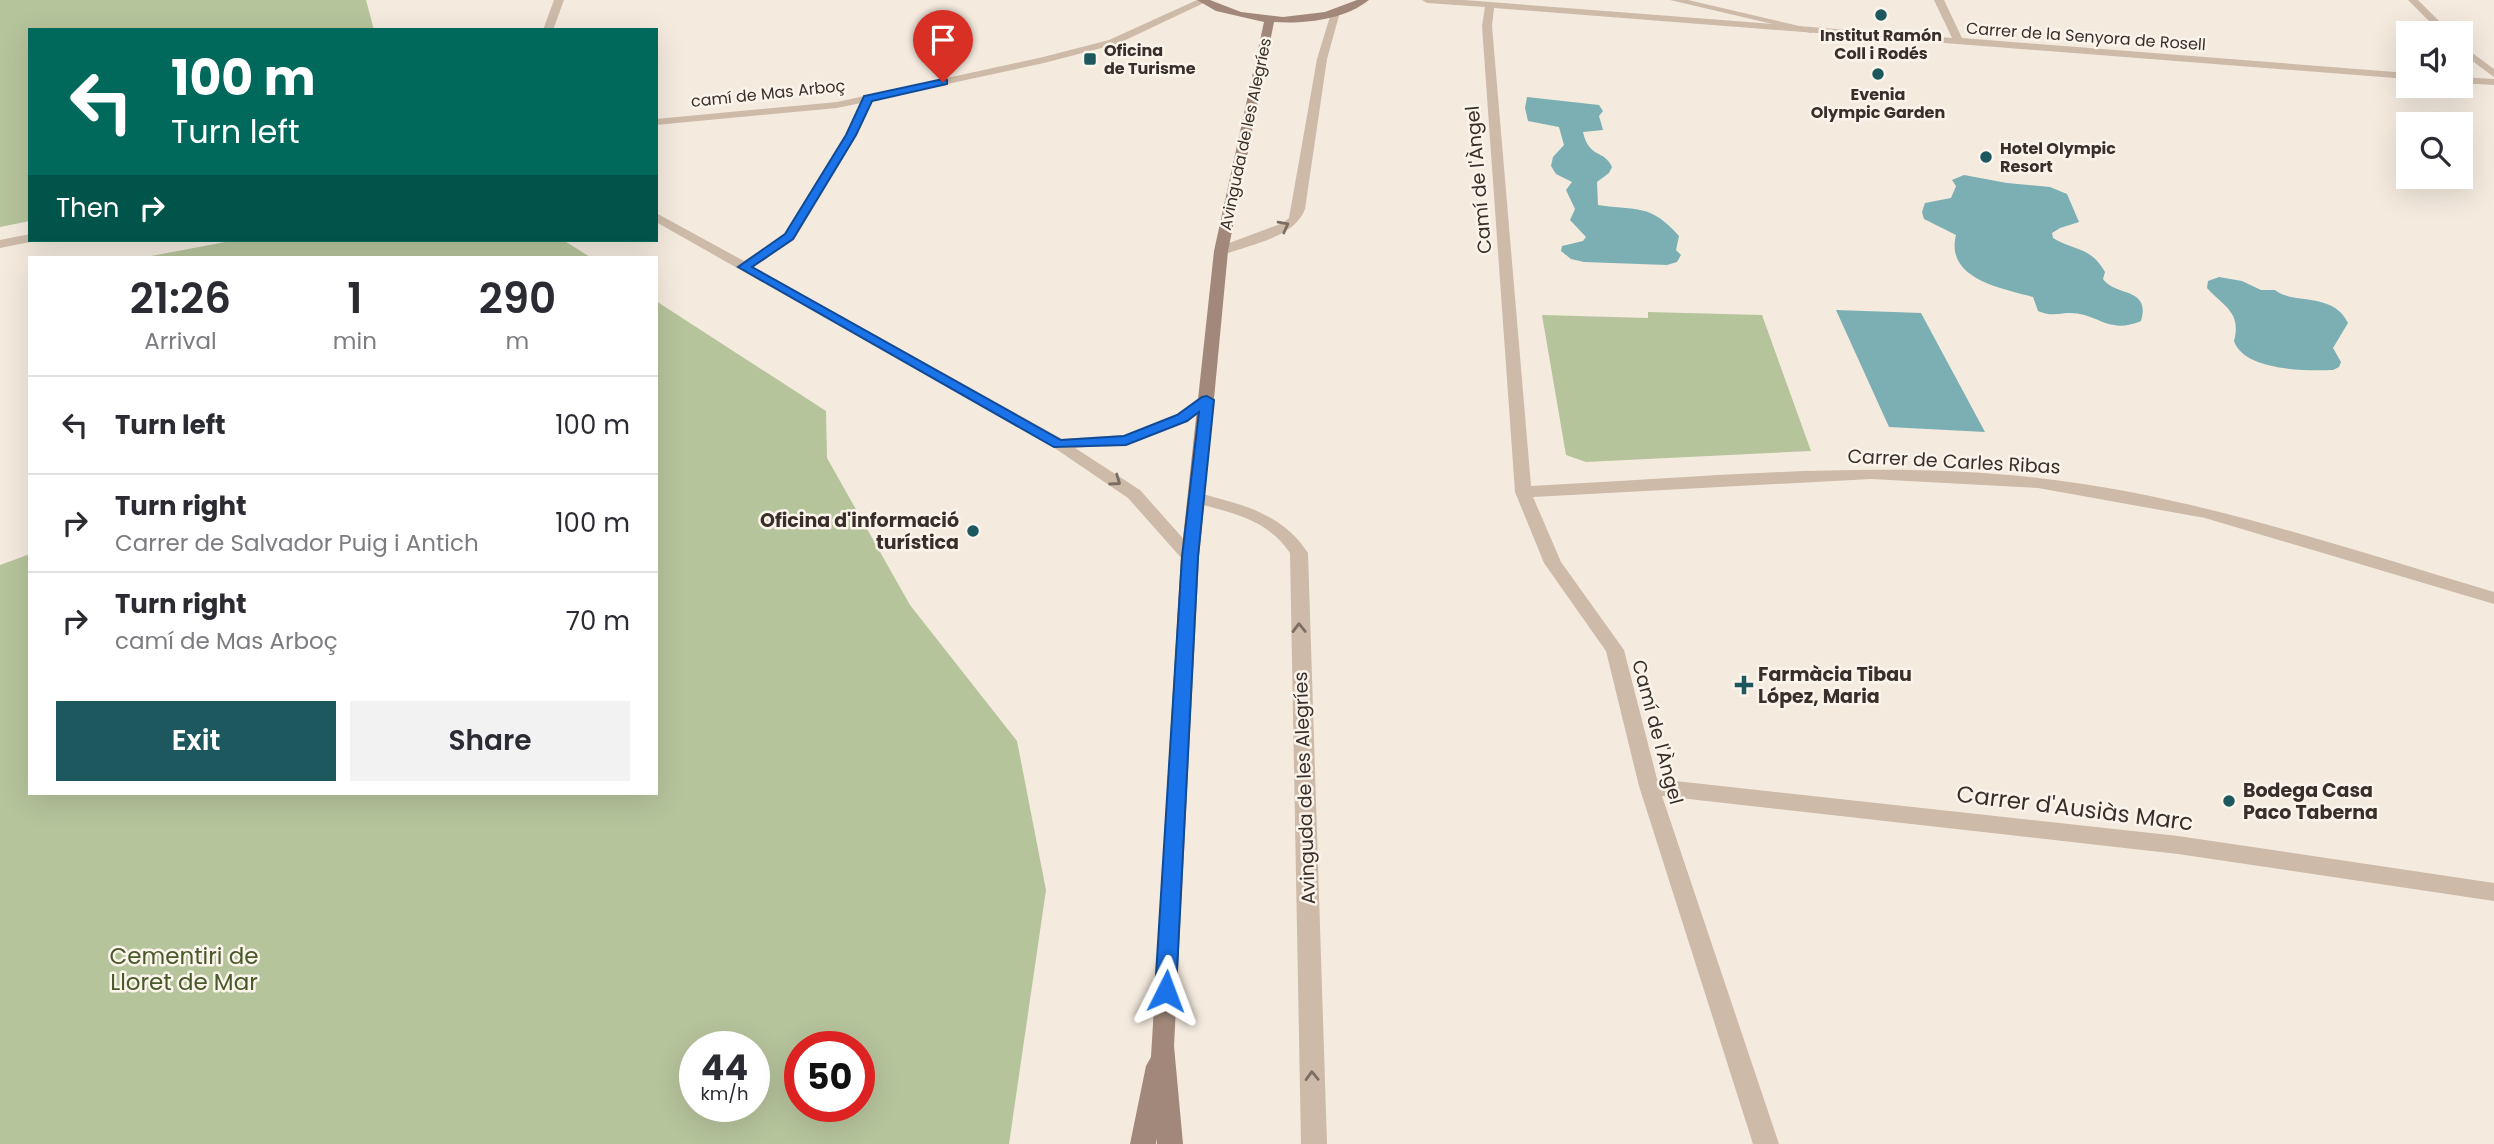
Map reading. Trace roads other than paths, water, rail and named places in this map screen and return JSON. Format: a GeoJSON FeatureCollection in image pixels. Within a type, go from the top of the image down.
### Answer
{"type":"FeatureCollection","features":[{"type":"Feature","properties":{"kind":"main road"},"geometry":{"type":"LineString","coordinates":[[1203,1],[1220,9],[1270,18],[1311,17],[1335,12],[1364,0]]}},
{"type":"Feature","properties":{"kind":"main road","name":"Avinguda de les Alegríes"},"geometry":{"type":"LineString","coordinates":[[1221,251],[1270,18]]}},
{"type":"Feature","properties":{"kind":"main road"},"geometry":{"type":"LineString","coordinates":[[1143,1144],[1162,1046],[1190,557],[1221,251]]}},
{"type":"Feature","properties":{"kind":"main road"},"geometry":{"type":"LineString","coordinates":[[1162,1046],[1170,1144]]}},
{"type":"Feature","properties":{"kind":"street"},"geometry":{"type":"LineString","coordinates":[[549,28],[559,0]]}},
{"type":"Feature","properties":{"kind":"street","name":"Carrer de la Senyora de Rosell"},"geometry":{"type":"LineString","coordinates":[[1427,0],[2396,75]]}},
{"type":"Feature","properties":{"kind":"street"},"geometry":{"type":"LineString","coordinates":[[1675,0],[1818,31]]}},
{"type":"Feature","properties":{"kind":"street"},"geometry":{"type":"LineString","coordinates":[[1939,0],[1959,42]]}},
{"type":"Feature","properties":{"kind":"street"},"geometry":{"type":"LineString","coordinates":[[2413,0],[2434,21]]}},
{"type":"Feature","properties":{"kind":"street","name":"camí de Mas Arboç"},"geometry":{"type":"LineString","coordinates":[[658,120],[837,105],[868,99],[1113,42],[1203,1]]}},
{"type":"Feature","properties":{"kind":"street","name":"Camí de l'Àngel"},"geometry":{"type":"LineString","coordinates":[[1490,5],[1486,26],[1524,492],[1553,563],[1615,650],[1649,786],[1766,1144]]}},
{"type":"Feature","properties":{"kind":"street"},"geometry":{"type":"LineString","coordinates":[[1699,7],[1699,22]]}},
{"type":"Feature","properties":{"kind":"street","name":"Avinguda de les Alegríes"},"geometry":{"type":"LineString","coordinates":[[1221,251],[1282,228],[1295,220],[1299,209],[1322,59],[1335,12]]}},
{"type":"Feature","properties":{"kind":"street"},"geometry":{"type":"LineString","coordinates":[[2473,57],[2494,74]]}},
{"type":"Feature","properties":{"kind":"street"},"geometry":{"type":"LineString","coordinates":[[2473,81],[2494,82]]}},
{"type":"Feature","properties":{"kind":"street"},"geometry":{"type":"LineString","coordinates":[[744,267],[789,237],[851,135],[868,99]]}},
{"type":"Feature","properties":{"kind":"street"},"geometry":{"type":"LineString","coordinates":[[658,218],[1059,444],[1134,494],[1190,557]]}},
{"type":"Feature","properties":{"kind":"street"},"geometry":{"type":"LineString","coordinates":[[0,244],[28,238]]}},
{"type":"Feature","properties":{"kind":"street"},"geometry":{"type":"LineString","coordinates":[[1059,444],[1126,440],[1182,418],[1207,400]]}},
{"type":"Feature","properties":{"kind":"street","name":"Carrer de Carles Ribas"},"geometry":{"type":"LineString","coordinates":[[1524,492],[1871,474],[2038,483],[2207,513],[2494,597]]}},
{"type":"Feature","properties":{"kind":"street","name":"Avinguda de les Alegríes"},"geometry":{"type":"LineString","coordinates":[[1198,498],[1258,517],[1277,526],[1290,536],[1299,553],[1314,1144]]}},
{"type":"Feature","properties":{"kind":"street","name":"Carrer d'Ausiàs Marc"},"geometry":{"type":"LineString","coordinates":[[1649,786],[2178,845],[2494,892]]}},
{"type":"Feature","properties":{"kind":"water"},"geometry":{"type":"Polygon","coordinates":[[[1527,97],[1599,105],[1603,111],[1599,116],[1603,130],[1583,132],[1589,146],[1609,161],[1612,167],[1609,173],[1597,182],[1598,205],[1642,210],[1660,218],[1679,236],[1676,250],[1681,255],[1677,262],[1667,265],[1584,262],[1571,259],[1561,251],[1562,246],[1583,241],[1586,237],[1570,220],[1575,209],[1566,190],[1572,182],[1556,174],[1551,166],[1553,157],[1564,145],[1559,127],[1528,121],[1525,108],[1527,97]]]}},
{"type":"Feature","properties":{"kind":"water"},"geometry":{"type":"Polygon","coordinates":[[[1964,175],[2050,187],[2067,194],[2079,222],[2060,228],[2052,233],[2053,238],[2094,258],[2105,272],[2103,279],[2109,285],[2137,298],[2143,310],[2141,321],[2120,326],[2080,314],[2043,313],[2038,311],[2033,297],[1992,285],[1967,272],[1959,262],[1955,250],[1956,235],[1924,219],[1922,212],[1925,203],[1951,198],[1956,186],[1952,180],[1964,175]]]}},
{"type":"Feature","properties":{"kind":"water"},"geometry":{"type":"Polygon","coordinates":[[[2219,277],[2242,281],[2261,290],[2275,290],[2291,297],[2333,306],[2348,323],[2333,348],[2341,362],[2339,367],[2322,370],[2278,367],[2263,364],[2240,351],[2234,341],[2235,323],[2230,310],[2207,288],[2208,281],[2219,277]]]}},
{"type":"Feature","properties":{"kind":"water"},"geometry":{"type":"Polygon","coordinates":[[[1836,310],[1921,313],[1985,432],[1889,427],[1836,310]]]}},
{"type":"Feature","properties":{"kind":"place","name":"Institut Ramón Coll i Rodés"},"geometry":{"type":"Point","coordinates":[1881,15]}},
{"type":"Feature","properties":{"kind":"place","name":"Oficina de Turisme"},"geometry":{"type":"Point","coordinates":[1090,59]}},
{"type":"Feature","properties":{"kind":"place","name":"Evenia Olympic Garden"},"geometry":{"type":"Point","coordinates":[1878,74]}},
{"type":"Feature","properties":{"kind":"place","name":"Hotel Olympic Resort"},"geometry":{"type":"Point","coordinates":[1986,157]}},
{"type":"Feature","properties":{"kind":"place","name":"Oficina d'informació turística"},"geometry":{"type":"Point","coordinates":[973,531]}},
{"type":"Feature","properties":{"kind":"place","name":"Farmàcia Tibau López, Maria"},"geometry":{"type":"Point","coordinates":[1744,685]}},
{"type":"Feature","properties":{"kind":"place","name":"Bodega Casa Paco Taberna"},"geometry":{"type":"Point","coordinates":[2229,801]}},
{"type":"Feature","properties":{"kind":"park label","name":"Cementiri de Lloret de Mar"},"geometry":{"type":"Point","coordinates":[184,969]}}]}
